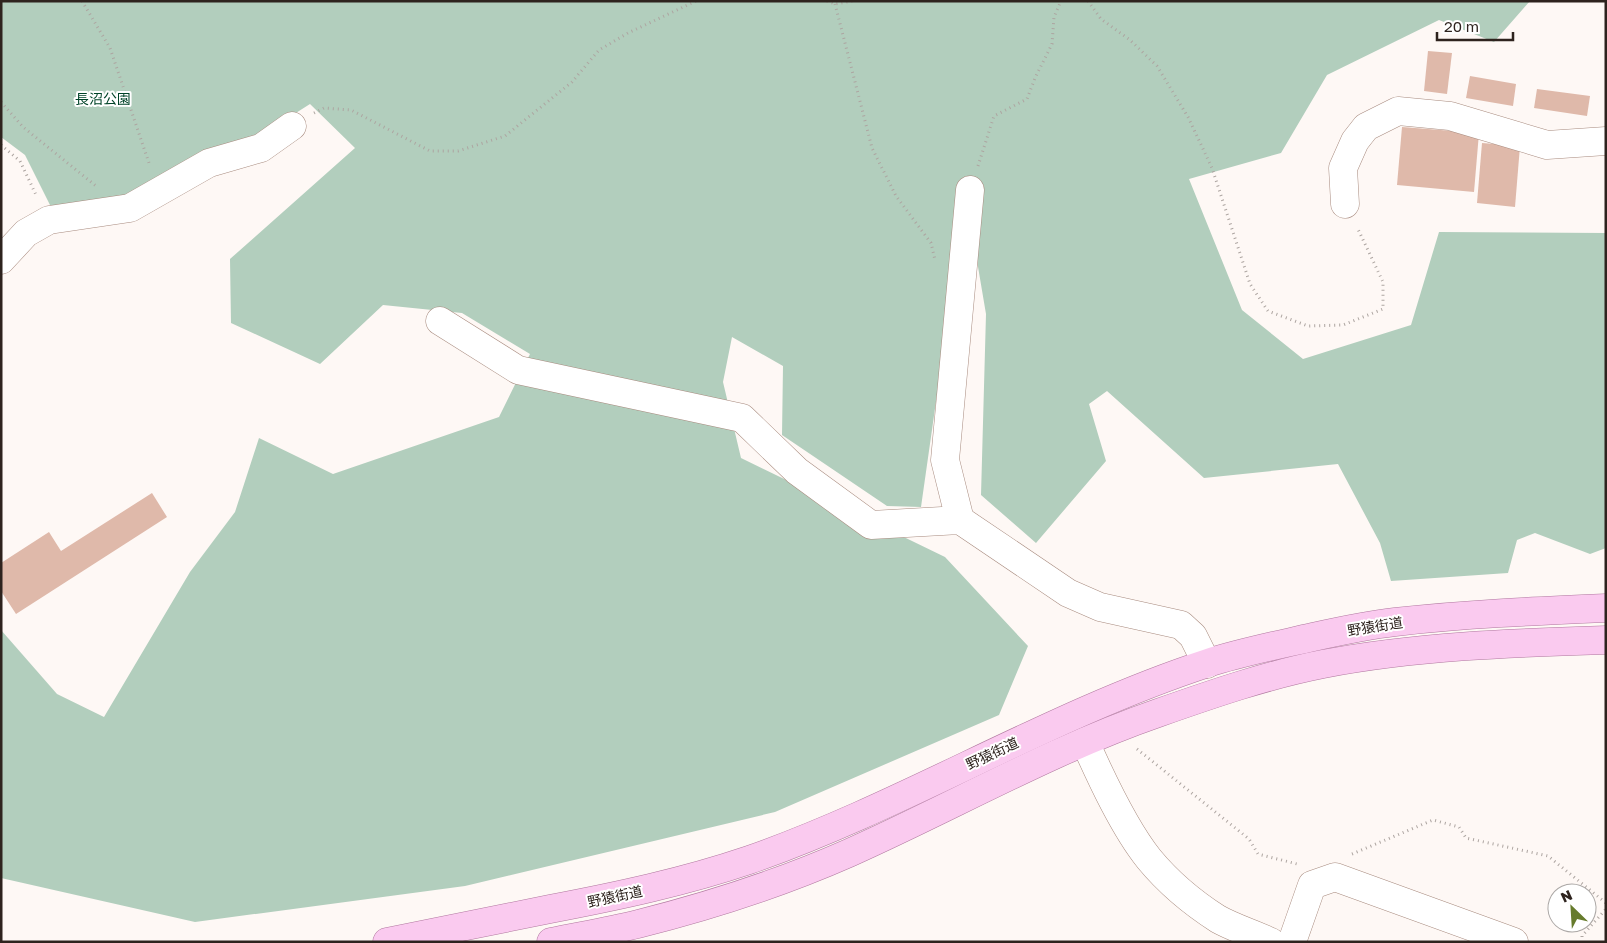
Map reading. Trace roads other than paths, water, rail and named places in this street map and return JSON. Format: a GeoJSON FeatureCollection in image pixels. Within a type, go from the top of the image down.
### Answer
{"type":"FeatureCollection","features":[{"type":"Feature","properties":{"kind":"main road","name":"野猿街道"},"geometry":{"type":"LineString","coordinates":[[387,942],[645,890],[751,859],[859,815],[1068,717],[1116,697],[1241,653],[1392,622],[1505,612],[1606,608]]}},
{"type":"Feature","properties":{"kind":"main road"},"geometry":{"type":"LineString","coordinates":[[551,942],[637,924],[743,894],[797,874],[849,853],[1084,742],[1212,695],[1322,665],[1435,648],[1606,640]]}},
{"type":"Feature","properties":{"kind":"street"},"geometry":{"type":"LineString","coordinates":[[1345,204],[1343,168],[1355,141],[1366,127],[1398,111],[1450,116],[1547,145],[1606,140]]}},
{"type":"Feature","properties":{"kind":"street"},"geometry":{"type":"LineString","coordinates":[[1,260],[26,233],[48,220],[130,208],[209,163],[261,148],[292,126]]}},
{"type":"Feature","properties":{"kind":"street"},"geometry":{"type":"LineString","coordinates":[[960,520],[945,460],[970,190]]}},
{"type":"Feature","properties":{"kind":"street"},"geometry":{"type":"LineString","coordinates":[[440,322],[518,370],[742,418],[797,471],[871,524],[960,520],[1068,593],[1100,607],[1181,625],[1193,636],[1207,664]]}},
{"type":"Feature","properties":{"kind":"street"},"geometry":{"type":"LineString","coordinates":[[1084,742],[1130,831],[1149,858],[1182,892],[1219,919],[1271,942]]}},
{"type":"Feature","properties":{"kind":"street"},"geometry":{"type":"LineString","coordinates":[[1292,942],[1312,885],[1334,877],[1514,942]]}},
{"type":"Feature","properties":{"kind":"park label","name":"長沼公園"},"geometry":{"type":"Point","coordinates":[103,98]}}]}
